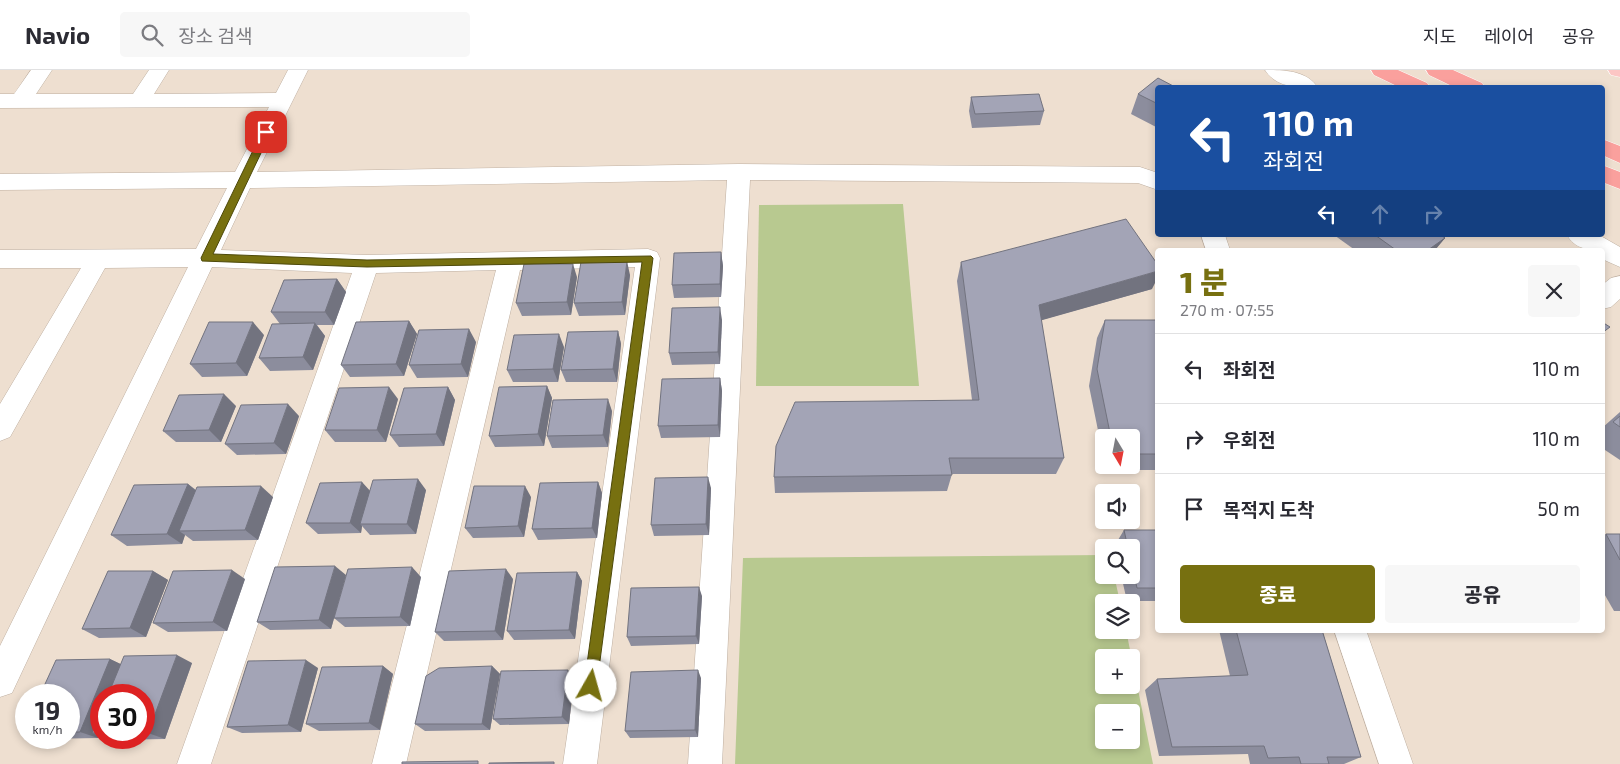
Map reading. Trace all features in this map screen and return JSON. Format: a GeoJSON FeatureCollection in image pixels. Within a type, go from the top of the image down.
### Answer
{"type":"FeatureCollection","features":[{"type":"Feature","properties":{"kind":"highway"},"geometry":{"type":"LineString","coordinates":[[1381,70],[1414,85]]}},
{"type":"Feature","properties":{"kind":"highway"},"geometry":{"type":"LineString","coordinates":[[1436,70],[1468,85]]}},
{"type":"Feature","properties":{"kind":"highway"},"geometry":{"type":"LineString","coordinates":[[1605,148],[1620,155]]}},
{"type":"Feature","properties":{"kind":"highway"},"geometry":{"type":"LineString","coordinates":[[1605,174],[1620,182]]}},
{"type":"Feature","properties":{"kind":"street"},"geometry":{"type":"LineString","coordinates":[[10,101],[42,70]]}},
{"type":"Feature","properties":{"kind":"street"},"geometry":{"type":"LineString","coordinates":[[139,101],[159,70]]}},
{"type":"Feature","properties":{"kind":"street"},"geometry":{"type":"LineString","coordinates":[[0,681],[206,258],[242,180],[298,70]]}},
{"type":"Feature","properties":{"kind":"street"},"geometry":{"type":"LineString","coordinates":[[1275,70],[1302,85]]}},
{"type":"Feature","properties":{"kind":"street"},"geometry":{"type":"LineString","coordinates":[[10,101],[282,100]]}},
{"type":"Feature","properties":{"kind":"street"},"geometry":{"type":"LineString","coordinates":[[705,764],[739,172]]}},
{"type":"Feature","properties":{"kind":"street"},"geometry":{"type":"LineString","coordinates":[[0,182],[739,172],[1140,175],[1155,181]]}},
{"type":"Feature","properties":{"kind":"street"},"geometry":{"type":"LineString","coordinates":[[1583,237],[1602,248]]}},
{"type":"Feature","properties":{"kind":"street"},"geometry":{"type":"LineString","coordinates":[[1605,250],[1620,258]]}},
{"type":"Feature","properties":{"kind":"street"},"geometry":{"type":"LineString","coordinates":[[0,259],[206,258],[367,264],[648,258],[580,764]]}},
{"type":"Feature","properties":{"kind":"street"},"geometry":{"type":"LineString","coordinates":[[0,429],[98,259]]}},
{"type":"Feature","properties":{"kind":"street"},"geometry":{"type":"LineString","coordinates":[[388,764],[510,262]]}},
{"type":"Feature","properties":{"kind":"street"},"geometry":{"type":"LineString","coordinates":[[194,764],[367,264]]}},
{"type":"Feature","properties":{"kind":"street"},"geometry":{"type":"LineString","coordinates":[[1605,298],[1620,285]]}},
{"type":"Feature","properties":{"kind":"street"},"geometry":{"type":"LineString","coordinates":[[1351,633],[1396,764]]}},
{"type":"Feature","properties":{"kind":"green space"},"geometry":{"type":"Polygon","coordinates":[[[903,204],[919,386],[756,386],[759,205],[903,204]]]}},
{"type":"Feature","properties":{"kind":"green space"},"geometry":{"type":"Polygon","coordinates":[[[1095,555],[1095,584],[1116,584],[1118,594],[1095,594],[1095,639],[1128,639],[1130,649],[1095,649],[1095,694],[1139,694],[1153,764],[735,764],[743,558],[1095,555]]]}},
{"type":"Feature","properties":{"kind":"building"},"geometry":{"type":"Polygon","coordinates":[[[1158,78],[1171,85],[1155,85],[1155,102],[1138,94],[1158,78]]]}},
{"type":"Feature","properties":{"kind":"building"},"geometry":{"type":"Polygon","coordinates":[[[1039,94],[1044,111],[975,114],[971,97],[1039,94]]]}},
{"type":"Feature","properties":{"kind":"building"},"geometry":{"type":"Polygon","coordinates":[[[1126,219],[1155,261],[1155,272],[1039,305],[1064,458],[949,458],[952,475],[774,477],[776,446],[795,402],[979,400],[961,262],[1126,219]]]}},
{"type":"Feature","properties":{"kind":"building"},"geometry":{"type":"Polygon","coordinates":[[[1378,237],[1445,238],[1431,248],[1393,248],[1378,237]]]}},
{"type":"Feature","properties":{"kind":"building"},"geometry":{"type":"Polygon","coordinates":[[[721,252],[720,284],[672,285],[674,253],[721,252]]]}},
{"type":"Feature","properties":{"kind":"building"},"geometry":{"type":"Polygon","coordinates":[[[627,261],[622,302],[574,303],[581,262],[627,261]]]}},
{"type":"Feature","properties":{"kind":"building"},"geometry":{"type":"Polygon","coordinates":[[[524,264],[573,264],[567,302],[516,303],[524,264]]]}},
{"type":"Feature","properties":{"kind":"building"},"geometry":{"type":"Polygon","coordinates":[[[337,279],[325,312],[271,312],[284,280],[337,279]]]}},
{"type":"Feature","properties":{"kind":"building"},"geometry":{"type":"Polygon","coordinates":[[[720,307],[718,352],[669,353],[672,308],[720,307]]]}},
{"type":"Feature","properties":{"kind":"building"},"geometry":{"type":"Polygon","coordinates":[[[1105,320],[1155,320],[1155,454],[1140,454],[1140,429],[1109,429],[1097,369],[1105,320]]]}},
{"type":"Feature","properties":{"kind":"building"},"geometry":{"type":"Polygon","coordinates":[[[409,321],[396,364],[341,365],[356,322],[409,321]]]}},
{"type":"Feature","properties":{"kind":"building"},"geometry":{"type":"Polygon","coordinates":[[[209,322],[253,322],[236,363],[190,364],[209,322]]]}},
{"type":"Feature","properties":{"kind":"building"},"geometry":{"type":"Polygon","coordinates":[[[315,323],[303,357],[259,358],[272,324],[315,323]]]}},
{"type":"Feature","properties":{"kind":"building"},"geometry":{"type":"Polygon","coordinates":[[[1605,324],[1610,327],[1605,331],[1605,324]]]}},
{"type":"Feature","properties":{"kind":"building"},"geometry":{"type":"Polygon","coordinates":[[[469,329],[461,364],[409,365],[419,330],[469,329]]]}},
{"type":"Feature","properties":{"kind":"building"},"geometry":{"type":"Polygon","coordinates":[[[618,331],[613,369],[561,370],[568,332],[618,331]]]}},
{"type":"Feature","properties":{"kind":"building"},"geometry":{"type":"Polygon","coordinates":[[[559,334],[553,369],[507,370],[514,335],[559,334]]]}},
{"type":"Feature","properties":{"kind":"building"},"geometry":{"type":"Polygon","coordinates":[[[720,378],[718,425],[658,426],[662,379],[720,378]]]}},
{"type":"Feature","properties":{"kind":"building"},"geometry":{"type":"Polygon","coordinates":[[[547,386],[538,434],[489,436],[499,387],[547,386]]]}},
{"type":"Feature","properties":{"kind":"building"},"geometry":{"type":"Polygon","coordinates":[[[389,387],[377,430],[325,430],[339,388],[389,387]]]}},
{"type":"Feature","properties":{"kind":"building"},"geometry":{"type":"Polygon","coordinates":[[[448,387],[436,434],[390,435],[404,388],[448,387]]]}},
{"type":"Feature","properties":{"kind":"building"},"geometry":{"type":"Polygon","coordinates":[[[224,394],[209,430],[163,431],[179,395],[224,394]]]}},
{"type":"Feature","properties":{"kind":"building"},"geometry":{"type":"Polygon","coordinates":[[[608,399],[603,435],[547,436],[553,400],[608,399]]]}},
{"type":"Feature","properties":{"kind":"building"},"geometry":{"type":"Polygon","coordinates":[[[288,404],[274,443],[225,444],[241,405],[288,404]]]}},
{"type":"Feature","properties":{"kind":"building"},"geometry":{"type":"Polygon","coordinates":[[[1620,416],[1620,427],[1613,422],[1620,416]]]}},
{"type":"Feature","properties":{"kind":"building"},"geometry":{"type":"Polygon","coordinates":[[[708,477],[706,524],[651,525],[655,478],[708,477]]]}},
{"type":"Feature","properties":{"kind":"building"},"geometry":{"type":"Polygon","coordinates":[[[418,479],[407,524],[360,524],[373,480],[418,479]]]}},
{"type":"Feature","properties":{"kind":"building"},"geometry":{"type":"Polygon","coordinates":[[[362,482],[350,523],[306,523],[320,483],[362,482]]]}},
{"type":"Feature","properties":{"kind":"building"},"geometry":{"type":"Polygon","coordinates":[[[598,482],[592,528],[532,529],[540,483],[598,482]]]}},
{"type":"Feature","properties":{"kind":"building"},"geometry":{"type":"Polygon","coordinates":[[[188,484],[167,534],[111,535],[134,485],[188,484]]]}},
{"type":"Feature","properties":{"kind":"building"},"geometry":{"type":"Polygon","coordinates":[[[261,486],[245,530],[179,531],[197,487],[261,486]]]}},
{"type":"Feature","properties":{"kind":"building"},"geometry":{"type":"Polygon","coordinates":[[[474,486],[525,486],[518,526],[465,528],[474,486]]]}},
{"type":"Feature","properties":{"kind":"building"},"geometry":{"type":"Polygon","coordinates":[[[1124,530],[1155,530],[1155,588],[1137,588],[1136,584],[1140,584],[1140,539],[1126,539],[1124,530]]]}},
{"type":"Feature","properties":{"kind":"building"},"geometry":{"type":"Polygon","coordinates":[[[1606,534],[1620,534],[1620,560],[1606,534]]]}},
{"type":"Feature","properties":{"kind":"building"},"geometry":{"type":"Polygon","coordinates":[[[335,566],[319,620],[257,622],[275,567],[335,566]]]}},
{"type":"Feature","properties":{"kind":"building"},"geometry":{"type":"Polygon","coordinates":[[[412,567],[400,617],[334,618],[348,569],[412,567]]]}},
{"type":"Feature","properties":{"kind":"building"},"geometry":{"type":"Polygon","coordinates":[[[506,569],[495,631],[435,632],[449,571],[506,569]]]}},
{"type":"Feature","properties":{"kind":"building"},"geometry":{"type":"Polygon","coordinates":[[[232,570],[213,622],[153,623],[173,571],[232,570]]]}},
{"type":"Feature","properties":{"kind":"building"},"geometry":{"type":"Polygon","coordinates":[[[108,571],[153,571],[130,628],[82,629],[108,571]]]}},
{"type":"Feature","properties":{"kind":"building"},"geometry":{"type":"Polygon","coordinates":[[[577,572],[569,630],[507,631],[517,573],[577,572]]]}},
{"type":"Feature","properties":{"kind":"building"},"geometry":{"type":"Polygon","coordinates":[[[699,587],[696,636],[627,637],[631,588],[699,587]]]}},
{"type":"Feature","properties":{"kind":"building"},"geometry":{"type":"Polygon","coordinates":[[[1237,633],[1323,633],[1361,757],[1327,757],[1329,764],[1301,764],[1299,757],[1268,758],[1264,746],[1172,747],[1157,679],[1248,675],[1237,633]]]}},
{"type":"Feature","properties":{"kind":"building"},"geometry":{"type":"Polygon","coordinates":[[[177,655],[155,714],[155,684],[113,684],[124,656],[177,655]]]}},
{"type":"Feature","properties":{"kind":"building"},"geometry":{"type":"Polygon","coordinates":[[[110,659],[100,684],[90,684],[90,708],[80,732],[80,684],[45,684],[56,660],[110,659]]]}},
{"type":"Feature","properties":{"kind":"building"},"geometry":{"type":"Polygon","coordinates":[[[306,660],[288,725],[227,727],[248,661],[306,660]]]}},
{"type":"Feature","properties":{"kind":"building"},"geometry":{"type":"Polygon","coordinates":[[[383,666],[369,723],[306,724],[322,667],[383,666]]]}},
{"type":"Feature","properties":{"kind":"building"},"geometry":{"type":"Polygon","coordinates":[[[492,666],[482,724],[415,724],[426,676],[439,668],[492,666]]]}},
{"type":"Feature","properties":{"kind":"building"},"geometry":{"type":"Polygon","coordinates":[[[568,670],[562,717],[493,719],[501,671],[568,670]]]}},
{"type":"Feature","properties":{"kind":"building"},"geometry":{"type":"Polygon","coordinates":[[[698,670],[695,730],[625,731],[631,672],[698,670]]]}},
{"type":"Feature","properties":{"kind":"building"},"geometry":{"type":"Polygon","coordinates":[[[478,761],[478,764],[402,764],[402,762],[478,761]]]}},
{"type":"Feature","properties":{"kind":"building"},"geometry":{"type":"Polygon","coordinates":[[[554,762],[554,764],[489,764],[489,763],[554,762]]]}},
{"type":"Feature","properties":{"kind":"route"},"geometry":{"type":"LineString","coordinates":[[266,132],[206,258],[367,264],[648,258],[591,686]]}}]}
